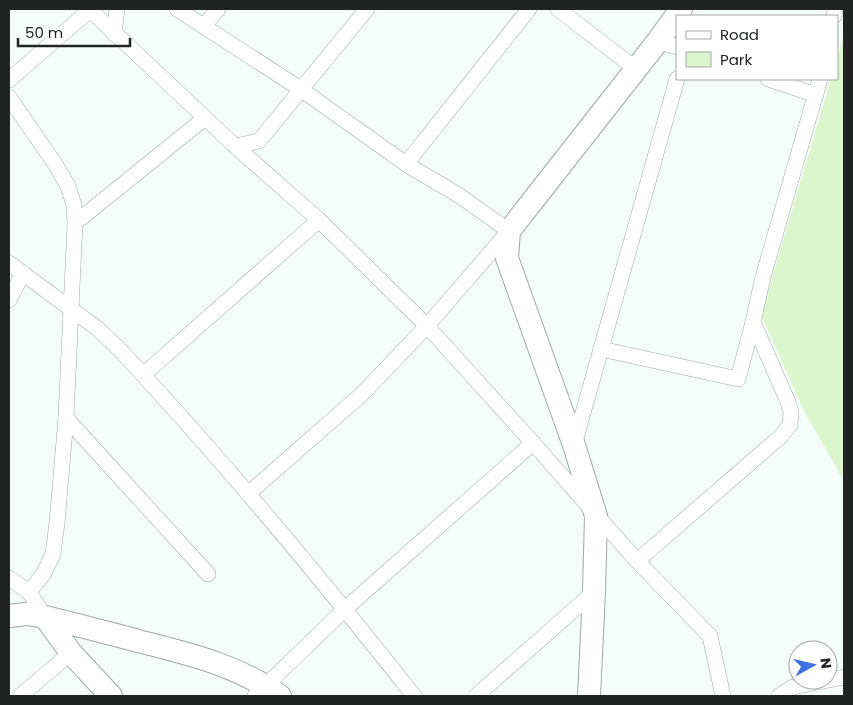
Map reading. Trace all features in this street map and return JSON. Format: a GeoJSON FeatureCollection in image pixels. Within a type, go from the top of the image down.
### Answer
{"type":"FeatureCollection","features":[{"type":"Feature","properties":{"kind":"street"},"geometry":{"type":"LineString","coordinates":[[9,80],[89,9],[114,34],[168,81],[235,146],[319,220],[427,326],[637,561],[710,636],[723,696]]}},
{"type":"Feature","properties":{"kind":"street"},"geometry":{"type":"LineString","coordinates":[[114,34],[117,9]]}},
{"type":"Feature","properties":{"kind":"street"},"geometry":{"type":"LineString","coordinates":[[177,9],[302,90],[406,164],[460,196],[509,231]]}},
{"type":"Feature","properties":{"kind":"street"},"geometry":{"type":"LineString","coordinates":[[204,26],[218,9]]}},
{"type":"Feature","properties":{"kind":"street"},"geometry":{"type":"LineString","coordinates":[[235,146],[259,141],[367,9]]}},
{"type":"Feature","properties":{"kind":"street"},"geometry":{"type":"LineString","coordinates":[[406,164],[528,9]]}},
{"type":"Feature","properties":{"kind":"street"},"geometry":{"type":"LineString","coordinates":[[558,9],[636,69]]}},
{"type":"Feature","properties":{"kind":"street"},"geometry":{"type":"LineString","coordinates":[[249,493],[362,394],[427,326],[509,231],[636,69],[667,44],[676,22]]}},
{"type":"Feature","properties":{"kind":"street"},"geometry":{"type":"LineString","coordinates":[[574,446],[677,80]]}},
{"type":"Feature","properties":{"kind":"street"},"geometry":{"type":"LineString","coordinates":[[771,80],[816,95]]}},
{"type":"Feature","properties":{"kind":"street"},"geometry":{"type":"LineString","coordinates":[[601,349],[738,379],[763,277],[820,80]]}},
{"type":"Feature","properties":{"kind":"street"},"geometry":{"type":"LineString","coordinates":[[9,97],[68,186],[74,205],[75,223],[66,418],[57,523],[53,554],[44,573],[30,592]]}},
{"type":"Feature","properties":{"kind":"street"},"geometry":{"type":"LineString","coordinates":[[75,223],[205,118]]}},
{"type":"Feature","properties":{"kind":"street"},"geometry":{"type":"LineString","coordinates":[[143,375],[319,220]]}},
{"type":"Feature","properties":{"kind":"street"},"geometry":{"type":"LineString","coordinates":[[509,231],[507,258],[574,446],[596,516],[589,696]]}},
{"type":"Feature","properties":{"kind":"street"},"geometry":{"type":"LineString","coordinates":[[9,263],[98,329],[143,375],[249,493],[414,696]]}},
{"type":"Feature","properties":{"kind":"street"},"geometry":{"type":"LineString","coordinates":[[9,300],[23,273]]}},
{"type":"Feature","properties":{"kind":"street"},"geometry":{"type":"LineString","coordinates":[[637,561],[780,437],[790,426],[791,412],[788,402],[753,322]]}},
{"type":"Feature","properties":{"kind":"street"},"geometry":{"type":"LineString","coordinates":[[66,418],[208,574]]}},
{"type":"Feature","properties":{"kind":"street"},"geometry":{"type":"LineString","coordinates":[[9,616],[27,614],[45,617],[185,654],[227,667],[267,693],[345,609],[533,443]]}},
{"type":"Feature","properties":{"kind":"street"},"geometry":{"type":"LineString","coordinates":[[9,578],[30,592],[71,653],[111,696]]}},
{"type":"Feature","properties":{"kind":"street"},"geometry":{"type":"LineString","coordinates":[[476,696],[594,592]]}},
{"type":"Feature","properties":{"kind":"street"},"geometry":{"type":"LineString","coordinates":[[20,696],[71,653]]}},
{"type":"Feature","properties":{"kind":"street"},"geometry":{"type":"LineString","coordinates":[[779,696],[793,687],[844,677]]}},
{"type":"Feature","properties":{"kind":"green space"},"geometry":{"type":"Polygon","coordinates":[[[844,34],[844,481],[803,409],[761,315],[831,80],[838,80],[838,56],[844,34]]]}}]}
